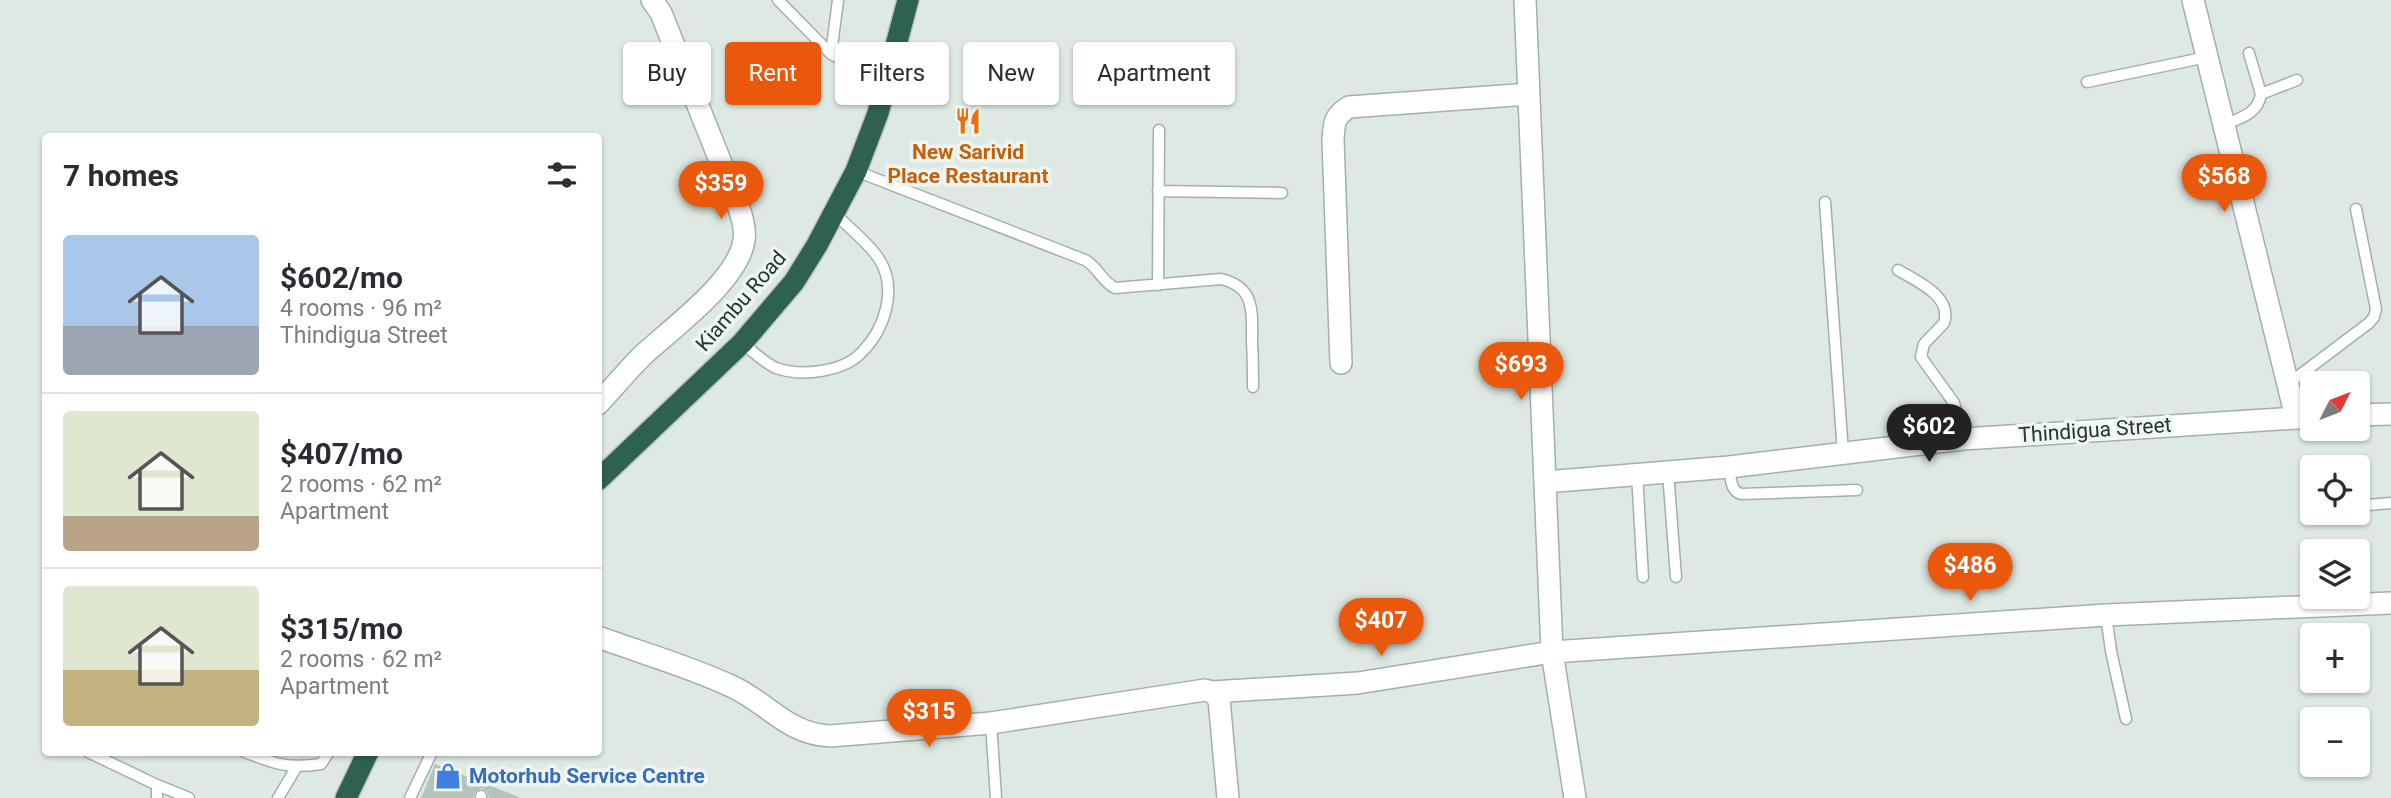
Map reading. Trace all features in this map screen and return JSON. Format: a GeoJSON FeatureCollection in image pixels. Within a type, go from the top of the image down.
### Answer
{"type":"FeatureCollection","features":[{"type":"Feature","properties":{"kind":"highway","name":"Kiambu Road"},"geometry":{"type":"LineString","coordinates":[[897,42],[908,0]]}},
{"type":"Feature","properties":{"kind":"highway","name":"Kiambu Road"},"geometry":{"type":"LineString","coordinates":[[602,476],[742,343],[794,282],[856,171],[880,105]]}},
{"type":"Feature","properties":{"kind":"highway"},"geometry":{"type":"LineString","coordinates":[[346,798],[366,756]]}},
{"type":"Feature","properties":{"kind":"street"},"geometry":{"type":"LineString","coordinates":[[602,400],[640,359],[727,276],[744,241],[744,223],[735,198],[662,13],[652,0]]}},
{"type":"Feature","properties":{"kind":"street"},"geometry":{"type":"LineString","coordinates":[[1525,0],[1552,652],[1575,798]]}},
{"type":"Feature","properties":{"kind":"street"},"geometry":{"type":"LineString","coordinates":[[2193,0],[2288,384],[2300,409]]}},
{"type":"Feature","properties":{"kind":"street"},"geometry":{"type":"LineString","coordinates":[[1341,363],[1333,139],[1334,123],[1338,114],[1349,107],[1529,94]]}},
{"type":"Feature","properties":{"kind":"street"},"geometry":{"type":"LineString","coordinates":[[2370,415],[2391,414]]}},
{"type":"Feature","properties":{"kind":"street","name":"Thindigua Street"},"geometry":{"type":"LineString","coordinates":[[1545,482],[1728,467],[1963,439],[2300,417]]}},
{"type":"Feature","properties":{"kind":"street"},"geometry":{"type":"LineString","coordinates":[[602,638],[730,685],[801,731],[830,736],[990,723],[1205,690],[1212,692],[1358,682],[1552,652],[2106,615],[2391,603]]}},
{"type":"Feature","properties":{"kind":"street"},"geometry":{"type":"LineString","coordinates":[[1212,692],[1219,699],[1228,798]]}},
{"type":"Feature","properties":{"kind":"lane"},"geometry":{"type":"LineString","coordinates":[[778,0],[835,56]]}},
{"type":"Feature","properties":{"kind":"lane"},"geometry":{"type":"LineString","coordinates":[[831,54],[838,0]]}},
{"type":"Feature","properties":{"kind":"lane"},"geometry":{"type":"LineString","coordinates":[[2224,125],[2252,112],[2259,103],[2261,94],[2249,53]]}},
{"type":"Feature","properties":{"kind":"lane"},"geometry":{"type":"LineString","coordinates":[[2087,82],[2207,57]]}},
{"type":"Feature","properties":{"kind":"lane"},"geometry":{"type":"LineString","coordinates":[[2261,94],[2297,80]]}},
{"type":"Feature","properties":{"kind":"lane"},"geometry":{"type":"LineString","coordinates":[[1158,131],[1158,285]]}},
{"type":"Feature","properties":{"kind":"lane"},"geometry":{"type":"LineString","coordinates":[[856,171],[1085,260],[1092,264],[1108,285],[1115,288],[1221,279],[1232,282],[1240,287],[1252,307],[1253,387]]}},
{"type":"Feature","properties":{"kind":"lane"},"geometry":{"type":"LineString","coordinates":[[1158,191],[1282,193]]}},
{"type":"Feature","properties":{"kind":"lane"},"geometry":{"type":"LineString","coordinates":[[1825,202],[1843,453]]}},
{"type":"Feature","properties":{"kind":"lane"},"geometry":{"type":"LineString","coordinates":[[2288,384],[2374,317],[2375,309],[2356,209]]}},
{"type":"Feature","properties":{"kind":"lane"},"geometry":{"type":"LineString","coordinates":[[742,343],[775,368],[804,373],[831,370],[861,354],[879,330],[886,308],[889,284],[879,259],[834,213]]}},
{"type":"Feature","properties":{"kind":"lane"},"geometry":{"type":"LineString","coordinates":[[1898,270],[1937,295],[1945,310],[1944,323],[1924,344],[1921,357],[1954,403],[1963,439]]}},
{"type":"Feature","properties":{"kind":"lane"},"geometry":{"type":"LineString","coordinates":[[1728,467],[1733,487],[1741,494],[1857,490]]}},
{"type":"Feature","properties":{"kind":"lane"},"geometry":{"type":"LineString","coordinates":[[1668,472],[1676,577]]}},
{"type":"Feature","properties":{"kind":"lane"},"geometry":{"type":"LineString","coordinates":[[1637,474],[1643,577]]}},
{"type":"Feature","properties":{"kind":"lane"},"geometry":{"type":"LineString","coordinates":[[2370,505],[2391,503]]}},
{"type":"Feature","properties":{"kind":"lane"},"geometry":{"type":"LineString","coordinates":[[2106,615],[2126,719]]}},
{"type":"Feature","properties":{"kind":"lane"},"geometry":{"type":"LineString","coordinates":[[990,723],[996,798]]}},
{"type":"Feature","properties":{"kind":"lane"},"geometry":{"type":"LineString","coordinates":[[96,756],[189,798]]}},
{"type":"Feature","properties":{"kind":"lane"},"geometry":{"type":"LineString","coordinates":[[255,756],[274,764],[296,768],[321,764],[326,756]]}},
{"type":"Feature","properties":{"kind":"lane"},"geometry":{"type":"LineString","coordinates":[[410,798],[430,756]]}},
{"type":"Feature","properties":{"kind":"lane"},"geometry":{"type":"LineString","coordinates":[[278,798],[296,768]]}},
{"type":"Feature","properties":{"kind":"lane"},"geometry":{"type":"LineString","coordinates":[[157,785],[157,798]]}},
{"type":"Feature","properties":{"kind":"building","name":"Motorhub Service Centre"},"geometry":{"type":"Polygon","coordinates":[[[435,764],[519,798],[489,798],[482,788],[475,792],[473,798],[421,798],[435,764]]]}},
{"type":"Feature","properties":{"kind":"place","name":"New Sarivid Place Restaurant"},"geometry":{"type":"Point","coordinates":[968,121]}},
{"type":"Feature","properties":{"kind":"place","name":"Motorhub Service Centre"},"geometry":{"type":"Point","coordinates":[448,776]}}]}
